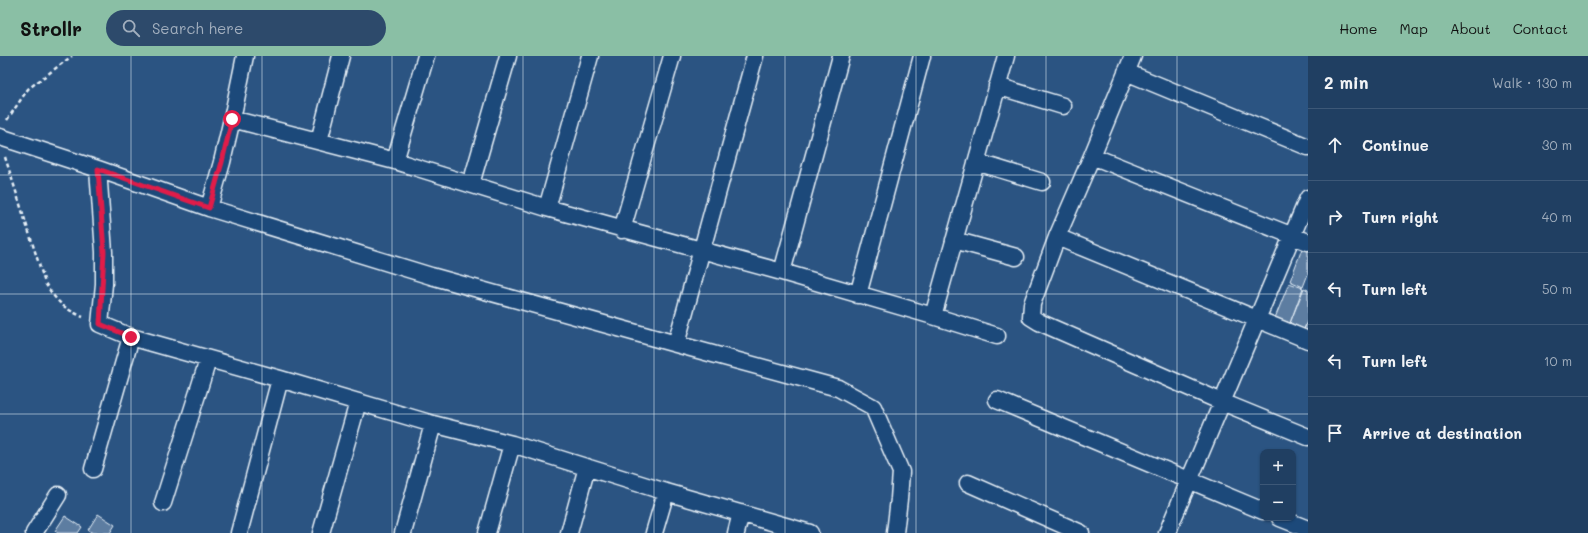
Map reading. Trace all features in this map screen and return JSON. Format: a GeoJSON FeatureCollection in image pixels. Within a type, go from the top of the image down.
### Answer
{"type":"FeatureCollection","features":[{"type":"Feature","properties":{"kind":"street"},"geometry":{"type":"LineString","coordinates":[[209,208],[222,162],[245,56]]}},
{"type":"Feature","properties":{"kind":"street"},"geometry":{"type":"LineString","coordinates":[[319,141],[341,56]]}},
{"type":"Feature","properties":{"kind":"street"},"geometry":{"type":"LineString","coordinates":[[395,161],[426,56]]}},
{"type":"Feature","properties":{"kind":"street"},"geometry":{"type":"LineString","coordinates":[[471,184],[508,56]]}},
{"type":"Feature","properties":{"kind":"street"},"geometry":{"type":"LineString","coordinates":[[547,208],[590,56]]}},
{"type":"Feature","properties":{"kind":"street"},"geometry":{"type":"LineString","coordinates":[[622,230],[672,56]]}},
{"type":"Feature","properties":{"kind":"street"},"geometry":{"type":"LineString","coordinates":[[676,344],[755,56]]}},
{"type":"Feature","properties":{"kind":"street"},"geometry":{"type":"LineString","coordinates":[[782,272],[841,56]]}},
{"type":"Feature","properties":{"kind":"street"},"geometry":{"type":"LineString","coordinates":[[858,295],[922,56]]}},
{"type":"Feature","properties":{"kind":"street"},"geometry":{"type":"LineString","coordinates":[[933,316],[1006,56]]}},
{"type":"Feature","properties":{"kind":"street"},"geometry":{"type":"LineString","coordinates":[[1133,56],[1057,237],[1032,304],[1031,317],[1039,322],[1222,402],[1308,437]]}},
{"type":"Feature","properties":{"kind":"street"},"geometry":{"type":"LineString","coordinates":[[1126,72],[1308,147]]}},
{"type":"Feature","properties":{"kind":"street"},"geometry":{"type":"LineString","coordinates":[[997,86],[1063,106]]}},
{"type":"Feature","properties":{"kind":"street"},"geometry":{"type":"LineString","coordinates":[[232,119],[395,161],[622,230],[782,272],[997,336]]}},
{"type":"Feature","properties":{"kind":"street"},"geometry":{"type":"LineString","coordinates":[[0,137],[98,169],[209,208],[431,276],[838,388],[873,407],[901,472],[895,533]]}},
{"type":"Feature","properties":{"kind":"street"},"geometry":{"type":"LineString","coordinates":[[1092,156],[1308,242]]}},
{"type":"Feature","properties":{"kind":"street"},"geometry":{"type":"LineString","coordinates":[[976,162],[1042,182]]}},
{"type":"Feature","properties":{"kind":"street"},"geometry":{"type":"LineString","coordinates":[[98,169],[104,252],[100,324],[131,337],[208,360],[280,379],[433,424],[512,444],[666,492],[810,533]]}},
{"type":"Feature","properties":{"kind":"street"},"geometry":{"type":"LineString","coordinates":[[1167,533],[1308,198]]}},
{"type":"Feature","properties":{"kind":"street"},"geometry":{"type":"LineString","coordinates":[[1057,237],[1308,340]]}},
{"type":"Feature","properties":{"kind":"street"},"geometry":{"type":"LineString","coordinates":[[954,240],[1016,257]]}},
{"type":"Feature","properties":{"kind":"street"},"geometry":{"type":"LineString","coordinates":[[93,469],[131,337]]}},
{"type":"Feature","properties":{"kind":"street"},"geometry":{"type":"LineString","coordinates":[[163,503],[208,360]]}},
{"type":"Feature","properties":{"kind":"street"},"geometry":{"type":"LineString","coordinates":[[239,533],[280,379]]}},
{"type":"Feature","properties":{"kind":"street"},"geometry":{"type":"LineString","coordinates":[[997,400],[1260,510]]}},
{"type":"Feature","properties":{"kind":"street"},"geometry":{"type":"LineString","coordinates":[[321,533],[358,402]]}},
{"type":"Feature","properties":{"kind":"street"},"geometry":{"type":"LineString","coordinates":[[403,533],[433,424]]}},
{"type":"Feature","properties":{"kind":"street"},"geometry":{"type":"LineString","coordinates":[[487,533],[512,444]]}},
{"type":"Feature","properties":{"kind":"street"},"geometry":{"type":"LineString","coordinates":[[569,533],[587,467]]}},
{"type":"Feature","properties":{"kind":"street"},"geometry":{"type":"LineString","coordinates":[[968,483],[1081,533]]}},
{"type":"Feature","properties":{"kind":"street"},"geometry":{"type":"LineString","coordinates":[[654,533],[666,492]]}},
{"type":"Feature","properties":{"kind":"street"},"geometry":{"type":"LineString","coordinates":[[34,533],[58,495]]}},
{"type":"Feature","properties":{"kind":"street"},"geometry":{"type":"LineString","coordinates":[[736,533],[741,513]]}},
{"type":"Feature","properties":{"kind":"street"},"geometry":{"type":"LineString","coordinates":[[1288,521],[1308,529]]}},
{"type":"Feature","properties":{"kind":"path"},"geometry":{"type":"LineString","coordinates":[[6,122],[9,115],[28,89],[72,56]]}},
{"type":"Feature","properties":{"kind":"path"},"geometry":{"type":"LineString","coordinates":[[5,155],[44,283],[55,298],[68,310],[100,324]]}},
{"type":"Feature","properties":{"kind":"building"},"geometry":{"type":"Polygon","coordinates":[[[1303,246],[1308,248],[1308,274],[1303,287],[1290,281],[1303,246]]]}},
{"type":"Feature","properties":{"kind":"building"},"geometry":{"type":"Polygon","coordinates":[[[1289,283],[1303,288],[1290,323],[1275,318],[1289,283]]]}},
{"type":"Feature","properties":{"kind":"building"},"geometry":{"type":"Polygon","coordinates":[[[1304,288],[1308,290],[1308,319],[1304,329],[1290,323],[1304,288]]]}},
{"type":"Feature","properties":{"kind":"building"},"geometry":{"type":"Polygon","coordinates":[[[1308,320],[1308,332],[1304,330],[1308,320]]]}},
{"type":"Feature","properties":{"kind":"building"},"geometry":{"type":"Polygon","coordinates":[[[98,514],[115,525],[110,533],[93,533],[88,530],[98,514]]]}},
{"type":"Feature","properties":{"kind":"building"},"geometry":{"type":"Polygon","coordinates":[[[65,516],[82,527],[78,533],[58,533],[55,531],[65,516]]]}},
{"type":"Feature","properties":{"kind":"route"},"geometry":{"type":"LineString","coordinates":[[131,337],[100,324],[104,284],[104,252],[98,169],[209,208],[232,119]]}}]}
